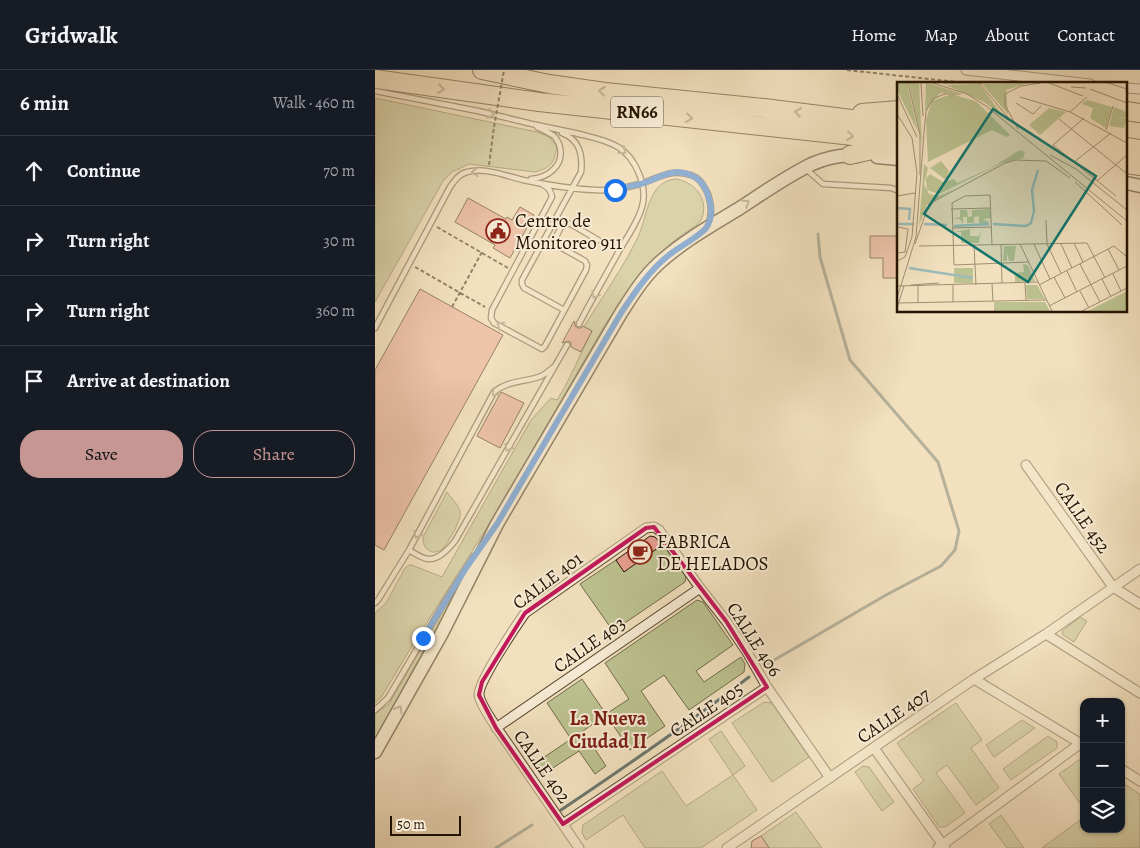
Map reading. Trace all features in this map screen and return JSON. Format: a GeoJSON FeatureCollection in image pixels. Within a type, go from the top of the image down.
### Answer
{"type":"FeatureCollection","features":[{"type":"Feature","properties":{"kind":"highway","name":"RN66"},"geometry":{"type":"LineString","coordinates":[[482,70],[577,88],[897,125]]}},
{"type":"Feature","properties":{"kind":"highway"},"geometry":{"type":"LineString","coordinates":[[543,70],[577,88]]}},
{"type":"Feature","properties":{"kind":"highway","name":"RN66"},"geometry":{"type":"LineString","coordinates":[[375,79],[539,102],[897,141]]}},
{"type":"Feature","properties":{"kind":"highway"},"geometry":{"type":"LineString","coordinates":[[822,116],[897,110]]}},
{"type":"Feature","properties":{"kind":"highway"},"geometry":{"type":"LineString","coordinates":[[1127,111],[1140,113]]}},
{"type":"Feature","properties":{"kind":"highway"},"geometry":{"type":"LineString","coordinates":[[1127,147],[1140,149]]}},
{"type":"Feature","properties":{"kind":"highway"},"geometry":{"type":"LineString","coordinates":[[850,155],[872,150],[897,150]]}},
{"type":"Feature","properties":{"kind":"highway"},"geometry":{"type":"LineString","coordinates":[[1127,164],[1140,166]]}},
{"type":"Feature","properties":{"kind":"street"},"geometry":{"type":"LineString","coordinates":[[966,70],[1073,82]]}},
{"type":"Feature","properties":{"kind":"street"},"geometry":{"type":"LineString","coordinates":[[1127,88],[1140,89]]}},
{"type":"Feature","properties":{"kind":"street"},"geometry":{"type":"LineString","coordinates":[[375,752],[442,633],[497,524],[621,313],[642,282],[670,254],[805,168],[829,158],[850,155],[897,159]]}},
{"type":"Feature","properties":{"kind":"street"},"geometry":{"type":"LineString","coordinates":[[1127,183],[1140,186]]}},
{"type":"Feature","properties":{"kind":"street","name":"CALLE 452"},"geometry":{"type":"LineString","coordinates":[[1026,464],[1113,587],[1140,604]]}},
{"type":"Feature","properties":{"kind":"street","name":"CALLE 406"},"geometry":{"type":"LineString","coordinates":[[646,528],[654,527],[659,530],[699,588],[726,621],[767,687],[830,778]]}},
{"type":"Feature","properties":{"kind":"street","name":"CALLE 401"},"geometry":{"type":"LineString","coordinates":[[481,703],[479,694],[482,682],[525,613],[646,528]]}},
{"type":"Feature","properties":{"kind":"street","name":"CALLE 407"},"geometry":{"type":"LineString","coordinates":[[727,848],[740,844],[830,778],[1140,569]]}},
{"type":"Feature","properties":{"kind":"street","name":"CALLE 403"},"geometry":{"type":"LineString","coordinates":[[496,728],[699,588]]}},
{"type":"Feature","properties":{"kind":"street"},"geometry":{"type":"LineString","coordinates":[[1046,634],[1140,693]]}},
{"type":"Feature","properties":{"kind":"street"},"geometry":{"type":"LineString","coordinates":[[975,679],[1080,743]]}},
{"type":"Feature","properties":{"kind":"street","name":"CALLE 405"},"geometry":{"type":"LineString","coordinates":[[563,824],[767,687]]}},
{"type":"Feature","properties":{"kind":"street","name":"CALLE 402"},"geometry":{"type":"LineString","coordinates":[[481,703],[496,728],[579,848]]}},
{"type":"Feature","properties":{"kind":"street"},"geometry":{"type":"LineString","coordinates":[[874,748],[942,847],[1080,745]]}},
{"type":"Feature","properties":{"kind":"street"},"geometry":{"type":"LineString","coordinates":[[1125,772],[1140,781]]}},
{"type":"Feature","properties":{"kind":"lane"},"geometry":{"type":"LineString","coordinates":[[375,91],[488,113],[594,138],[619,148],[633,160],[642,183],[643,206],[579,324]]}},
{"type":"Feature","properties":{"kind":"lane"},"geometry":{"type":"LineString","coordinates":[[523,180],[537,179],[551,172],[559,165],[561,156],[560,146],[555,138],[542,129],[527,123]]}},
{"type":"Feature","properties":{"kind":"lane"},"geometry":{"type":"LineString","coordinates":[[527,123],[569,136],[579,147],[582,161],[581,172],[573,188],[522,280],[524,288],[564,310]]}},
{"type":"Feature","properties":{"kind":"lane"},"geometry":{"type":"LineString","coordinates":[[805,168],[823,184],[891,188],[897,190]]}},
{"type":"Feature","properties":{"kind":"lane"},"geometry":{"type":"LineString","coordinates":[[375,328],[450,187],[457,178],[469,172],[487,172],[535,182],[605,191],[642,183],[675,172],[684,173],[695,176],[703,184],[709,197],[710,220],[705,230]]}},
{"type":"Feature","properties":{"kind":"lane"},"geometry":{"type":"LineString","coordinates":[[535,182],[547,186],[552,197],[492,310],[491,318],[494,323],[542,349],[586,270],[587,264],[585,261],[553,243],[561,227],[566,223],[571,224],[599,240]]}},
{"type":"Feature","properties":{"kind":"lane"},"geometry":{"type":"LineString","coordinates":[[409,550],[423,558],[429,559],[436,557],[451,547],[567,345]]}},
{"type":"Feature","properties":{"kind":"lane"},"geometry":{"type":"LineString","coordinates":[[375,603],[409,550],[494,392],[510,383],[539,377],[555,366]]}},
{"type":"Feature","properties":{"kind":"lane"},"geometry":{"type":"LineString","coordinates":[[375,710],[388,698],[444,604],[497,524]]}},
{"type":"Feature","properties":{"kind":"path"},"geometry":{"type":"LineString","coordinates":[[490,162],[503,70]]}},
{"type":"Feature","properties":{"kind":"path"},"geometry":{"type":"LineString","coordinates":[[847,70],[957,82]]}},
{"type":"Feature","properties":{"kind":"path"},"geometry":{"type":"LineString","coordinates":[[431,223],[513,270]]}},
{"type":"Feature","properties":{"kind":"path"},"geometry":{"type":"LineString","coordinates":[[452,307],[482,252]]}},
{"type":"Feature","properties":{"kind":"path"},"geometry":{"type":"LineString","coordinates":[[409,264],[492,310]]}},
{"type":"Feature","properties":{"kind":"highlighted area"},"geometry":{"type":"Polygon","coordinates":[[[654,527],[726,621],[767,687],[563,824],[496,728],[479,695],[482,682],[525,613],[646,528],[654,527]]]}},
{"type":"Feature","properties":{"kind":"green space"},"geometry":{"type":"Polygon","coordinates":[[[375,98],[537,132],[549,137],[557,147],[551,164],[545,169],[535,172],[469,164],[452,172],[443,181],[375,302],[375,98]]]}},
{"type":"Feature","properties":{"kind":"green space"},"geometry":{"type":"Polygon","coordinates":[[[676,179],[694,187],[702,198],[704,211],[702,218],[696,226],[670,244],[655,258],[606,323],[502,503],[382,696],[375,703],[375,613],[386,603],[405,568],[409,565],[442,577],[531,420],[551,398],[557,400],[562,392],[592,331],[584,327],[632,249],[653,195],[662,184],[676,179]]]}},
{"type":"Feature","properties":{"kind":"green space"},"geometry":{"type":"Polygon","coordinates":[[[447,492],[458,507],[460,515],[447,543],[441,550],[432,552],[425,547],[423,537],[447,492]]]}},
{"type":"Feature","properties":{"kind":"green space"},"geometry":{"type":"Polygon","coordinates":[[[664,544],[686,576],[685,582],[613,631],[580,584],[616,560],[624,571],[664,544]]]}},
{"type":"Feature","properties":{"kind":"green space"},"geometry":{"type":"Polygon","coordinates":[[[697,600],[703,602],[733,645],[696,671],[704,682],[741,657],[745,664],[744,672],[689,710],[664,675],[641,691],[665,726],[630,750],[606,715],[583,731],[606,766],[595,774],[579,751],[542,775],[534,764],[571,739],[547,703],[582,679],[606,714],[629,699],[605,663],[697,600]]]}},
{"type":"Feature","properties":{"kind":"green space"},"geometry":{"type":"Polygon","coordinates":[[[449,601],[450,603],[375,739],[375,714],[389,704],[449,601]]]}},
{"type":"Feature","properties":{"kind":"green space"},"geometry":{"type":"Polygon","coordinates":[[[1080,617],[1087,621],[1074,642],[1063,635],[1062,631],[1080,617]]]}},
{"type":"Feature","properties":{"kind":"green space"},"geometry":{"type":"Polygon","coordinates":[[[764,702],[772,703],[809,757],[772,782],[732,723],[764,702]]]}},
{"type":"Feature","properties":{"kind":"green space"},"geometry":{"type":"Polygon","coordinates":[[[956,703],[982,740],[971,748],[999,788],[976,805],[947,765],[936,773],[965,813],[945,827],[939,827],[913,789],[924,781],[897,743],[956,703]]]}},
{"type":"Feature","properties":{"kind":"green space"},"geometry":{"type":"Polygon","coordinates":[[[1022,720],[1035,728],[994,757],[986,745],[1022,720]]]}},
{"type":"Feature","properties":{"kind":"green space"},"geometry":{"type":"Polygon","coordinates":[[[721,731],[745,766],[733,775],[709,739],[721,731]]]}},
{"type":"Feature","properties":{"kind":"green space"},"geometry":{"type":"Polygon","coordinates":[[[1048,736],[1057,742],[1057,748],[1011,780],[1003,769],[1048,736]]]}},
{"type":"Feature","properties":{"kind":"green space"},"geometry":{"type":"Polygon","coordinates":[[[1080,760],[1080,803],[1059,774],[1080,760]]]}},
{"type":"Feature","properties":{"kind":"green space"},"geometry":{"type":"Polygon","coordinates":[[[863,766],[869,767],[894,802],[882,811],[855,772],[863,766]]]}},
{"type":"Feature","properties":{"kind":"green space"},"geometry":{"type":"Polygon","coordinates":[[[662,771],[686,806],[733,775],[757,810],[701,848],[645,848],[623,815],[586,840],[582,833],[583,825],[662,771]]]}},
{"type":"Feature","properties":{"kind":"green space"},"geometry":{"type":"Polygon","coordinates":[[[1125,785],[1140,794],[1140,847],[1042,848],[1080,820],[1080,833],[1125,833],[1125,785]]]}},
{"type":"Feature","properties":{"kind":"green space"},"geometry":{"type":"Polygon","coordinates":[[[796,812],[822,848],[769,848],[761,836],[796,812]]]}},
{"type":"Feature","properties":{"kind":"green space"},"geometry":{"type":"Polygon","coordinates":[[[1001,815],[1024,848],[1007,848],[989,824],[1001,815]]]}},
{"type":"Feature","properties":{"kind":"building","name":"Centro de Monitoreo 911"},"geometry":{"type":"Polygon","coordinates":[[[468,198],[506,219],[507,217],[512,220],[520,207],[534,215],[510,258],[493,248],[495,245],[455,222],[468,198]]]}},
{"type":"Feature","properties":{"kind":"building"},"geometry":{"type":"Polygon","coordinates":[[[870,236],[897,236],[897,278],[883,278],[883,258],[870,258],[870,236]]]}},
{"type":"Feature","properties":{"kind":"building"},"geometry":{"type":"Polygon","coordinates":[[[420,289],[503,335],[384,550],[375,545],[375,370],[420,289]]]}},
{"type":"Feature","properties":{"kind":"building"},"geometry":{"type":"Polygon","coordinates":[[[574,321],[575,326],[578,328],[583,326],[592,331],[581,352],[571,347],[569,341],[562,343],[574,321]]]}},
{"type":"Feature","properties":{"kind":"building"},"geometry":{"type":"Polygon","coordinates":[[[501,392],[524,403],[500,448],[477,436],[501,392]]]}},
{"type":"Feature","properties":{"kind":"building","name":"FABRICA DE HELADOS"},"geometry":{"type":"Polygon","coordinates":[[[650,536],[655,537],[662,545],[624,572],[616,560],[650,536]]]}},
{"type":"Feature","properties":{"kind":"building"},"geometry":{"type":"Polygon","coordinates":[[[761,836],[769,848],[751,848],[752,841],[761,836]]]}},
{"type":"Feature","properties":{"kind":"waterway"},"geometry":{"type":"LineString","coordinates":[[764,666],[886,595],[941,566],[955,550],[959,531],[938,462],[850,360],[820,257],[818,234]]}},
{"type":"Feature","properties":{"kind":"waterway"},"geometry":{"type":"LineString","coordinates":[[561,810],[703,712],[749,677]]}},
{"type":"Feature","properties":{"kind":"waterway"},"geometry":{"type":"LineString","coordinates":[[496,848],[532,825]]}},
{"type":"Feature","properties":{"kind":"place","name":"Centro de Monitoreo 911"},"geometry":{"type":"Point","coordinates":[498,231]}},
{"type":"Feature","properties":{"kind":"place","name":"FABRICA DE HELADOS"},"geometry":{"type":"Point","coordinates":[640,552]}},
{"type":"Feature","properties":{"kind":"district","name":"La Nueva Ciudad II"},"geometry":{"type":"Point","coordinates":[608,730]}},
{"type":"Feature","properties":{"kind":"route"},"geometry":{"type":"LineString","coordinates":[[423,638],[466,568],[497,524],[621,313],[642,282],[670,254],[705,230],[710,220],[709,197],[703,184],[695,176],[675,172],[615,190]]}}]}
